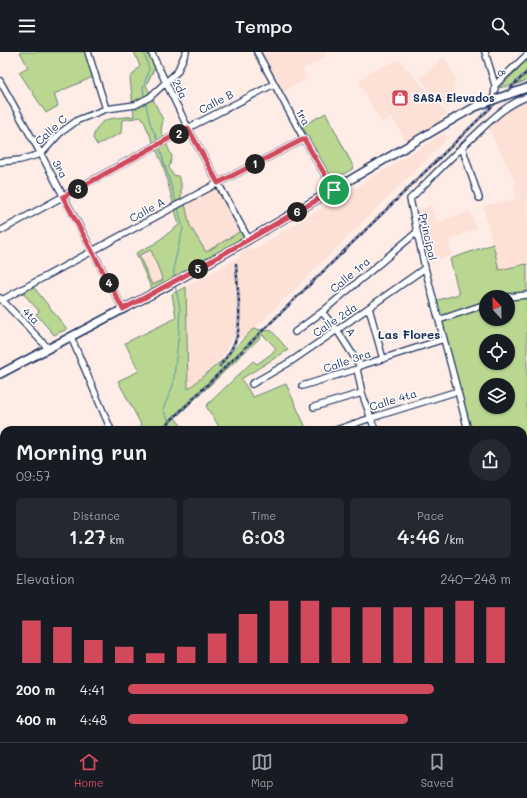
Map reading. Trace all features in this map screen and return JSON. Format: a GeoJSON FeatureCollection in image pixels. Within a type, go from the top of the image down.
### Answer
{"type":"FeatureCollection","features":[{"type":"Feature","properties":{"kind":"main road"},"geometry":{"type":"LineString","coordinates":[[0,374],[170,285],[249,240],[454,118],[475,107],[527,88]]}},
{"type":"Feature","properties":{"kind":"street"},"geometry":{"type":"LineString","coordinates":[[88,52],[106,109]]}},
{"type":"Feature","properties":{"kind":"street","name":"2da"},"geometry":{"type":"LineString","coordinates":[[151,52],[188,128],[249,240]]}},
{"type":"Feature","properties":{"kind":"street","name":"Calle C"},"geometry":{"type":"LineString","coordinates":[[0,162],[20,160],[41,154],[60,133],[78,120],[106,109],[135,105],[150,97],[177,72],[186,52]]}},
{"type":"Feature","properties":{"kind":"street","name":"1ra"},"geometry":{"type":"LineString","coordinates":[[257,52],[304,139],[334,190]]}},
{"type":"Feature","properties":{"kind":"street","name":"8"},"geometry":{"type":"LineString","coordinates":[[485,52],[495,85],[495,100]]}},
{"type":"Feature","properties":{"kind":"street"},"geometry":{"type":"LineString","coordinates":[[495,85],[527,55]]}},
{"type":"Feature","properties":{"kind":"street","name":"3ra"},"geometry":{"type":"LineString","coordinates":[[0,81],[41,154],[123,309]]}},
{"type":"Feature","properties":{"kind":"street","name":"Calle B"},"geometry":{"type":"LineString","coordinates":[[0,231],[188,128],[274,84]]}},
{"type":"Feature","properties":{"kind":"street","name":"Principal"},"geometry":{"type":"LineString","coordinates":[[467,426],[425,268],[410,199],[498,113],[508,106],[527,97]]}},
{"type":"Feature","properties":{"kind":"street","name":"Calle A"},"geometry":{"type":"LineString","coordinates":[[1,299],[218,183],[304,139]]}},
{"type":"Feature","properties":{"kind":"street"},"geometry":{"type":"LineString","coordinates":[[462,147],[479,198]]}},
{"type":"Feature","properties":{"kind":"street","name":"Calle 1ra"},"geometry":{"type":"LineString","coordinates":[[295,332],[322,312],[417,232]]}},
{"type":"Feature","properties":{"kind":"street","name":"Calle 2da"},"geometry":{"type":"LineString","coordinates":[[252,384],[290,362],[370,308],[425,268]]}},
{"type":"Feature","properties":{"kind":"street"},"geometry":{"type":"LineString","coordinates":[[515,296],[527,295]]}},
{"type":"Feature","properties":{"kind":"street","name":"4ta"},"geometry":{"type":"LineString","coordinates":[[1,299],[48,348]]}},
{"type":"Feature","properties":{"kind":"street"},"geometry":{"type":"LineString","coordinates":[[439,320],[479,306]]}},
{"type":"Feature","properties":{"kind":"street"},"geometry":{"type":"LineString","coordinates":[[370,308],[383,359]]}},
{"type":"Feature","properties":{"kind":"street","name":"A"},"geometry":{"type":"LineString","coordinates":[[322,312],[337,330],[359,368],[362,393],[374,426]]}},
{"type":"Feature","properties":{"kind":"street"},"geometry":{"type":"LineString","coordinates":[[71,337],[109,426]]}},
{"type":"Feature","properties":{"kind":"street","name":"Calle 3ra"},"geometry":{"type":"LineString","coordinates":[[302,386],[444,339]]}},
{"type":"Feature","properties":{"kind":"street","name":"Calle 4ta"},"geometry":{"type":"LineString","coordinates":[[348,426],[458,391]]}},
{"type":"Feature","properties":{"kind":"street"},"geometry":{"type":"LineString","coordinates":[[314,407],[362,393]]}},
{"type":"Feature","properties":{"kind":"shaded area"},"geometry":{"type":"Polygon","coordinates":[[[261,52],[324,52],[327,56],[303,69],[307,79],[282,92],[261,52]]]}},
{"type":"Feature","properties":{"kind":"shaded area"},"geometry":{"type":"Polygon","coordinates":[[[444,57],[456,79],[453,86],[456,102],[446,108],[419,78],[444,57]]]}},
{"type":"Feature","properties":{"kind":"shaded area","name":"SASA Elevados"},"geometry":{"type":"Polygon","coordinates":[[[400,60],[448,114],[439,118],[441,121],[406,141],[392,117],[381,123],[359,82],[369,72],[400,60]]]}},
{"type":"Feature","properties":{"kind":"shaded area"},"geometry":{"type":"Polygon","coordinates":[[[527,100],[527,264],[499,270],[483,206],[516,199],[514,183],[516,183],[487,125],[515,105],[527,100]]]}},
{"type":"Feature","properties":{"kind":"shaded area"},"geometry":{"type":"Polygon","coordinates":[[[444,134],[448,138],[243,340],[233,337],[225,354],[188,390],[186,287],[241,256],[240,252],[248,247],[251,251],[444,134]]]}},
{"type":"Feature","properties":{"kind":"shaded area"},"geometry":{"type":"Polygon","coordinates":[[[216,188],[241,231],[206,252],[190,226],[185,204],[216,188]]]}},
{"type":"Feature","properties":{"kind":"shaded area"},"geometry":{"type":"Polygon","coordinates":[[[431,205],[437,223],[470,211],[477,228],[448,241],[452,255],[431,262],[416,210],[431,205]]]}},
{"type":"Feature","properties":{"kind":"shaded area"},"geometry":{"type":"Polygon","coordinates":[[[151,250],[163,280],[152,285],[139,255],[151,250]]]}},
{"type":"Feature","properties":{"kind":"green space"},"geometry":{"type":"Polygon","coordinates":[[[20,52],[85,52],[93,77],[54,94],[58,106],[46,113],[19,72],[28,67],[20,52]]]}},
{"type":"Feature","properties":{"kind":"green space"},"geometry":{"type":"Polygon","coordinates":[[[134,52],[148,52],[155,67],[146,85],[163,120],[161,131],[172,157],[169,168],[173,175],[178,176],[181,183],[181,201],[218,182],[248,236],[152,290],[136,253],[154,244],[179,225],[163,165],[142,117],[122,120],[121,133],[97,145],[93,138],[99,125],[103,122],[114,118],[134,116],[130,78],[140,66],[134,52]],[[216,188],[185,204],[190,226],[206,252],[241,231],[216,188]],[[151,250],[139,255],[152,285],[163,280],[151,250]]]}},
{"type":"Feature","properties":{"kind":"green space"},"geometry":{"type":"Polygon","coordinates":[[[527,60],[527,79],[524,82],[499,88],[527,60]]]}},
{"type":"Feature","properties":{"kind":"green space"},"geometry":{"type":"Polygon","coordinates":[[[326,113],[354,168],[333,180],[302,126],[326,113]]]}},
{"type":"Feature","properties":{"kind":"green space"},"geometry":{"type":"Polygon","coordinates":[[[493,244],[499,270],[527,264],[527,426],[468,426],[435,301],[459,294],[450,259],[493,244]]]}},
{"type":"Feature","properties":{"kind":"green space"},"geometry":{"type":"Polygon","coordinates":[[[32,285],[67,329],[54,335],[36,314],[39,311],[21,291],[32,285]]]}},
{"type":"Feature","properties":{"kind":"green space"},"geometry":{"type":"Polygon","coordinates":[[[186,287],[188,389],[226,357],[253,329],[272,331],[288,350],[241,379],[253,397],[286,384],[305,426],[218,426],[206,406],[253,361],[257,364],[271,354],[276,348],[263,335],[175,418],[182,426],[142,426],[118,381],[139,371],[125,343],[176,318],[172,294],[186,287]]]}},
{"type":"Feature","properties":{"kind":"waterway"},"geometry":{"type":"LineString","coordinates":[[144,52],[149,69],[143,88],[144,95]]}},
{"type":"Feature","properties":{"kind":"waterway"},"geometry":{"type":"LineString","coordinates":[[146,104],[150,123],[158,141]]}},
{"type":"Feature","properties":{"kind":"waterway"},"geometry":{"type":"LineString","coordinates":[[160,149],[176,202]]}},
{"type":"Feature","properties":{"kind":"waterway"},"geometry":{"type":"LineString","coordinates":[[174,280],[174,265],[183,228],[178,208]]}},
{"type":"Feature","properties":{"kind":"waterway"},"geometry":{"type":"LineString","coordinates":[[171,426],[163,409],[173,386],[179,331],[180,308],[175,285]]}},
{"type":"Feature","properties":{"kind":"railway"},"geometry":{"type":"LineString","coordinates":[[165,426],[527,72]]}},
{"type":"Feature","properties":{"kind":"railway"},"geometry":{"type":"LineString","coordinates":[[220,366],[228,355],[237,336],[239,310],[236,264]]}},
{"type":"Feature","properties":{"kind":"place","name":"SASA Elevados"},"geometry":{"type":"Point","coordinates":[400,98]}},
{"type":"Feature","properties":{"kind":"district","name":"Las Flores"},"geometry":{"type":"Point","coordinates":[409,335]}},
{"type":"Feature","properties":{"kind":"route"},"geometry":{"type":"LineString","coordinates":[[188,128],[218,183],[304,139],[334,190],[170,285],[123,309],[63,197],[188,128]]}}]}
